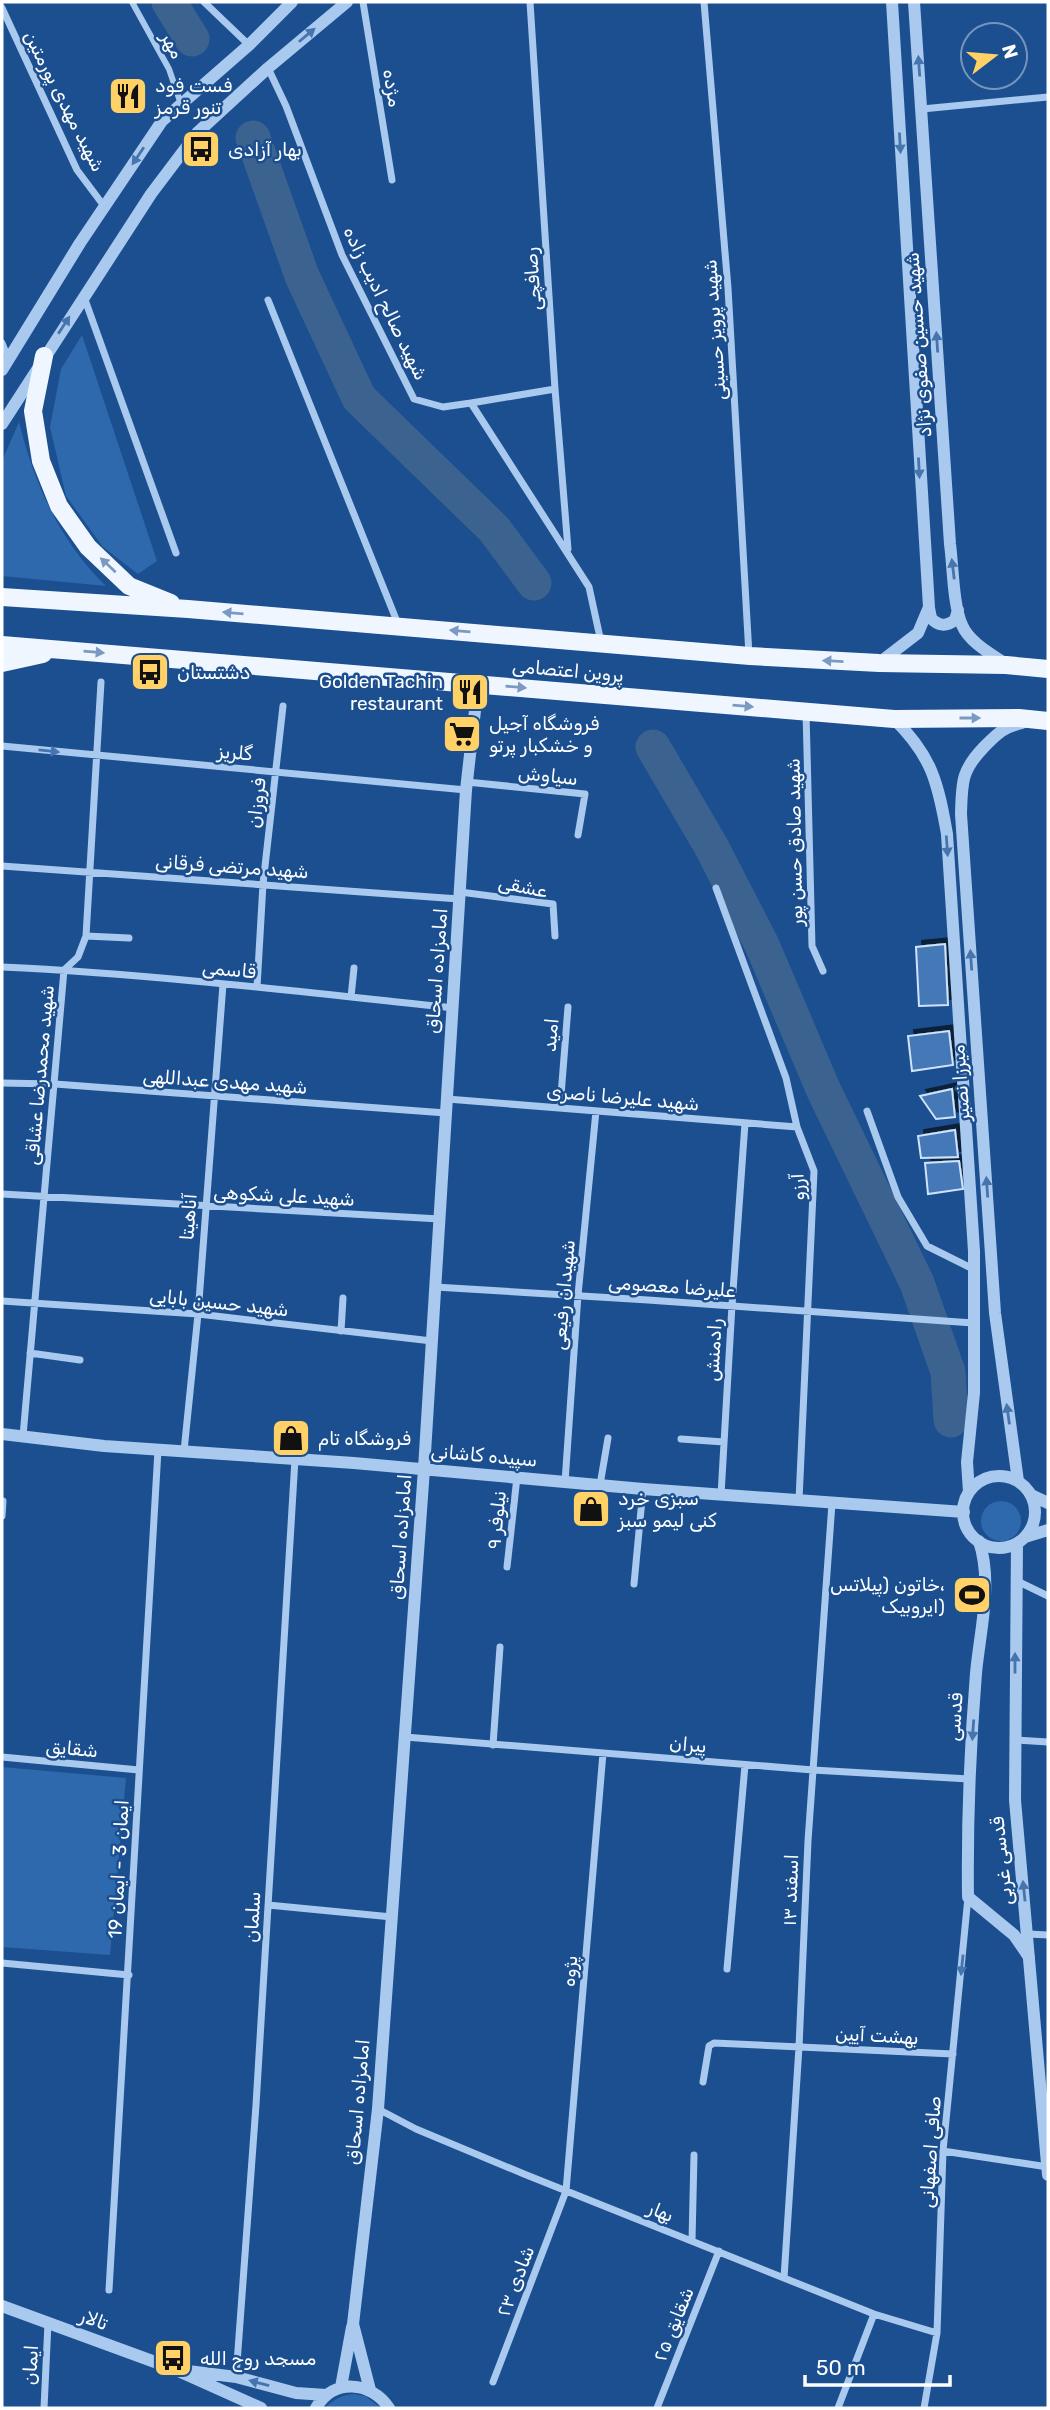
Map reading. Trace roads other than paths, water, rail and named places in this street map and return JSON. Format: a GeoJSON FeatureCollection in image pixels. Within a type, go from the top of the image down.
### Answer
{"type":"FeatureCollection","features":[{"type":"Feature","properties":{"kind":"main road"},"geometry":{"type":"LineString","coordinates":[[44,356],[33,411],[41,461],[59,506],[88,547],[129,586],[188,609]]}},
{"type":"Feature","properties":{"kind":"main road","name":"پروین اعتصامی"},"geometry":{"type":"LineString","coordinates":[[2,597],[188,609],[750,656],[1048,668]]}},
{"type":"Feature","properties":{"kind":"main road","name":"پروین اعتصامی"},"geometry":{"type":"LineString","coordinates":[[2,645],[894,719],[1041,720]]}},
{"type":"Feature","properties":{"kind":"main road"},"geometry":{"type":"LineString","coordinates":[[2,663],[65,649]]}},
{"type":"Feature","properties":{"kind":"street","name":"مهر"},"geometry":{"type":"LineString","coordinates":[[132,2],[169,69],[182,104]]}},
{"type":"Feature","properties":{"kind":"street"},"geometry":{"type":"LineString","coordinates":[[204,2],[249,45]]}},
{"type":"Feature","properties":{"kind":"street"},"geometry":{"type":"LineString","coordinates":[[2,370],[5,360],[162,121],[249,45],[290,2]]}},
{"type":"Feature","properties":{"kind":"street"},"geometry":{"type":"LineString","coordinates":[[2,424],[151,194],[202,127],[347,2]]}},
{"type":"Feature","properties":{"kind":"street","name":"مژده"},"geometry":{"type":"LineString","coordinates":[[363,2],[392,180]]}},
{"type":"Feature","properties":{"kind":"street","name":"رصافچی"},"geometry":{"type":"LineString","coordinates":[[530,2],[568,553]]}},
{"type":"Feature","properties":{"kind":"street","name":"شهید پرویز حسینی"},"geometry":{"type":"LineString","coordinates":[[704,2],[728,288],[750,656]]}},
{"type":"Feature","properties":{"kind":"street","name":"شهید حسین صفوی نژاد"},"geometry":{"type":"LineString","coordinates":[[892,2],[929,607]]}},
{"type":"Feature","properties":{"kind":"street","name":"شهید حسین صفوی نژاد"},"geometry":{"type":"LineString","coordinates":[[914,2],[950,544],[958,610],[962,626],[970,636],[1006,665]]}},
{"type":"Feature","properties":{"kind":"street","name":"شهید مهدی پورمتین"},"geometry":{"type":"LineString","coordinates":[[2,8],[78,170],[104,206]]}},
{"type":"Feature","properties":{"kind":"street","name":"شهید صالح ادیب زاده"},"geometry":{"type":"LineString","coordinates":[[268,68],[286,106],[342,256],[414,399],[443,407],[555,389]]}},
{"type":"Feature","properties":{"kind":"street"},"geometry":{"type":"LineString","coordinates":[[922,109],[1048,97]]}},
{"type":"Feature","properties":{"kind":"street"},"geometry":{"type":"LineString","coordinates":[[83,296],[176,553]]}},
{"type":"Feature","properties":{"kind":"street"},"geometry":{"type":"LineString","coordinates":[[268,300],[399,626]]}},
{"type":"Feature","properties":{"kind":"street"},"geometry":{"type":"LineString","coordinates":[[2,343],[5,360]]}},
{"type":"Feature","properties":{"kind":"street"},"geometry":{"type":"LineString","coordinates":[[471,403],[589,587],[601,643]]}},
{"type":"Feature","properties":{"kind":"street"},"geometry":{"type":"LineString","coordinates":[[929,607],[934,622],[945,625],[955,620],[958,610]]}},
{"type":"Feature","properties":{"kind":"street"},"geometry":{"type":"LineString","coordinates":[[880,663],[918,633],[929,607]]}},
{"type":"Feature","properties":{"kind":"street","name":"شهید محمدرضا عشاقی"},"geometry":{"type":"LineString","coordinates":[[23,1436],[64,970],[78,957],[86,936],[101,682]]}},
{"type":"Feature","properties":{"kind":"street","name":"امامزاده اسحاق"},"geometry":{"type":"LineString","coordinates":[[370,2390],[353,2323],[378,2109],[424,1469],[467,786],[478,684]]}},
{"type":"Feature","properties":{"kind":"street","name":"فروزان"},"geometry":{"type":"LineString","coordinates":[[257,987],[263,884],[283,706]]}},
{"type":"Feature","properties":{"kind":"street","name":"شهید صادق حسن پور"},"geometry":{"type":"LineString","coordinates":[[806,711],[813,946],[823,971]]}},
{"type":"Feature","properties":{"kind":"street","name":"میرزا نصیر"},"geometry":{"type":"LineString","coordinates":[[894,719],[924,754],[940,796],[947,834],[974,1269],[974,1393],[967,1462],[969,1492]]}},
{"type":"Feature","properties":{"kind":"street","name":"میرزا نصیر"},"geometry":{"type":"LineString","coordinates":[[1018,1481],[995,1307],[961,814],[962,782],[970,761],[1002,729],[1041,720]]}},
{"type":"Feature","properties":{"kind":"street","name":"گلریز"},"geometry":{"type":"LineString","coordinates":[[2,747],[467,786]]}},
{"type":"Feature","properties":{"kind":"street","name":"سیاوش"},"geometry":{"type":"LineString","coordinates":[[467,786],[585,794],[578,835]]}},
{"type":"Feature","properties":{"kind":"street"},"geometry":{"type":"LineString","coordinates":[[943,815],[950,806],[956,807],[961,814]]}},
{"type":"Feature","properties":{"kind":"street","name":"شهید مرتضی فرقانی"},"geometry":{"type":"LineString","coordinates":[[2,866],[460,895]]}},
{"type":"Feature","properties":{"kind":"street","name":"آرزو"},"geometry":{"type":"LineString","coordinates":[[716,888],[786,1078],[797,1127],[814,1171],[799,1501]]}},
{"type":"Feature","properties":{"kind":"street","name":"عشقی"},"geometry":{"type":"LineString","coordinates":[[460,895],[553,904],[555,936]]}},
{"type":"Feature","properties":{"kind":"street"},"geometry":{"type":"LineString","coordinates":[[86,936],[129,938]]}},
{"type":"Feature","properties":{"kind":"street","name":"قاسمی"},"geometry":{"type":"LineString","coordinates":[[2,967],[257,987],[453,1008]]}},
{"type":"Feature","properties":{"kind":"street"},"geometry":{"type":"LineString","coordinates":[[351,998],[354,968]]}},
{"type":"Feature","properties":{"kind":"street","name":"آناهیتا"},"geometry":{"type":"LineString","coordinates":[[184,1451],[198,1314],[223,984]]}},
{"type":"Feature","properties":{"kind":"street","name":"امید"},"geometry":{"type":"LineString","coordinates":[[560,1108],[568,1007]]}},
{"type":"Feature","properties":{"kind":"street","name":"شهید مهدی عبداللهی"},"geometry":{"type":"LineString","coordinates":[[2,1083],[55,1084],[446,1113]]}},
{"type":"Feature","properties":{"kind":"street","name":"شهید علیرضا ناصری"},"geometry":{"type":"LineString","coordinates":[[447,1099],[797,1127]]}},
{"type":"Feature","properties":{"kind":"street","name":"شهیدان رفیعی"},"geometry":{"type":"LineString","coordinates":[[565,1482],[578,1295],[596,1111]]}},
{"type":"Feature","properties":{"kind":"street"},"geometry":{"type":"LineString","coordinates":[[867,1111],[898,1197],[928,1246],[974,1269]]}},
{"type":"Feature","properties":{"kind":"street","name":"رادمنش"},"geometry":{"type":"LineString","coordinates":[[722,1496],[732,1305],[746,1123]]}},
{"type":"Feature","properties":{"kind":"street","name":"شهید علی شکوهی"},"geometry":{"type":"LineString","coordinates":[[2,1194],[440,1219]]}},
{"type":"Feature","properties":{"kind":"street","name":"علیرضا معصومی"},"geometry":{"type":"LineString","coordinates":[[435,1287],[973,1323]]}},
{"type":"Feature","properties":{"kind":"street"},"geometry":{"type":"LineString","coordinates":[[341,1331],[343,1298]]}},
{"type":"Feature","properties":{"kind":"street","name":"شهید حسین بابایی"},"geometry":{"type":"LineString","coordinates":[[2,1301],[198,1314],[432,1341]]}},
{"type":"Feature","properties":{"kind":"street"},"geometry":{"type":"LineString","coordinates":[[973,1308],[995,1307]]}},
{"type":"Feature","properties":{"kind":"street"},"geometry":{"type":"LineString","coordinates":[[30,1353],[80,1360]]}},
{"type":"Feature","properties":{"kind":"street","name":"سپیده کاشانی"},"geometry":{"type":"LineString","coordinates":[[2,1434],[158,1450],[424,1469],[722,1496],[964,1512]]}},
{"type":"Feature","properties":{"kind":"street"},"geometry":{"type":"LineString","coordinates":[[600,1485],[608,1438]]}},
{"type":"Feature","properties":{"kind":"street"},"geometry":{"type":"LineString","coordinates":[[681,1439],[724,1443]]}},
{"type":"Feature","properties":{"kind":"street","name":"ایمان 3 - ایمان 19"},"geometry":{"type":"LineString","coordinates":[[109,2290],[158,1450]]}},
{"type":"Feature","properties":{"kind":"street","name":"سلمان"},"geometry":{"type":"LineString","coordinates":[[236,2377],[255,2119],[295,1459]]}},
{"type":"Feature","properties":{"kind":"street"},"geometry":{"type":"LineString","coordinates":[[1048,1503],[1031,1495],[1018,1481],[1005,1476],[991,1477],[979,1482],[969,1492],[964,1512],[965,1523],[971,1533],[979,1541],[998,1548],[1048,1530]]}},
{"type":"Feature","properties":{"kind":"street","name":"نیلوفر ۹"},"geometry":{"type":"LineString","coordinates":[[507,1567],[517,1477]]}},
{"type":"Feature","properties":{"kind":"street"},"geometry":{"type":"LineString","coordinates":[[634,1584],[643,1489]]}},
{"type":"Feature","properties":{"kind":"street"},"geometry":{"type":"LineString","coordinates":[[1021,1540],[1034,1521],[1031,1495]]}},
{"type":"Feature","properties":{"kind":"street"},"geometry":{"type":"LineString","coordinates":[[2,1516],[3,1501]]}},
{"type":"Feature","properties":{"kind":"street","name":"اسفند ۱۳"},"geometry":{"type":"LineString","coordinates":[[784,2278],[813,1770],[832,1503]]}},
{"type":"Feature","properties":{"kind":"street","name":"قدسی غربی"},"geometry":{"type":"LineString","coordinates":[[1021,1540],[1017,1581],[1015,1800],[1048,2175]]}},
{"type":"Feature","properties":{"kind":"street","name":"قدسی"},"geometry":{"type":"LineString","coordinates":[[968,1897],[969,1779],[976,1671],[984,1603],[985,1560],[979,1541]]}},
{"type":"Feature","properties":{"kind":"street"},"geometry":{"type":"LineString","coordinates":[[1017,1581],[1048,1597]]}},
{"type":"Feature","properties":{"kind":"street"},"geometry":{"type":"LineString","coordinates":[[493,1745],[500,1647]]}},
{"type":"Feature","properties":{"kind":"street","name":"پیران"},"geometry":{"type":"LineString","coordinates":[[405,1737],[745,1765],[969,1779]]}},
{"type":"Feature","properties":{"kind":"street"},"geometry":{"type":"LineString","coordinates":[[1015,1740],[1048,1742]]}},
{"type":"Feature","properties":{"kind":"street","name":"پژوه"},"geometry":{"type":"LineString","coordinates":[[566,2191],[603,1753]]}},
{"type":"Feature","properties":{"kind":"street","name":"شقایق"},"geometry":{"type":"LineString","coordinates":[[2,1758],[139,1770]]}},
{"type":"Feature","properties":{"kind":"street"},"geometry":{"type":"LineString","coordinates":[[727,1969],[745,1765]]}},
{"type":"Feature","properties":{"kind":"street"},"geometry":{"type":"LineString","coordinates":[[968,1897],[1014,1935],[1030,1958]]}},
{"type":"Feature","properties":{"kind":"street","name":"صافی اصفهانی"},"geometry":{"type":"LineString","coordinates":[[924,2408],[937,2333],[943,2151],[968,1897]]}},
{"type":"Feature","properties":{"kind":"street"},"geometry":{"type":"LineString","coordinates":[[268,1905],[391,1917]]}},
{"type":"Feature","properties":{"kind":"street"},"geometry":{"type":"LineString","coordinates":[[1028,1934],[1048,1935]]}},
{"type":"Feature","properties":{"kind":"street"},"geometry":{"type":"LineString","coordinates":[[2,1963],[129,1975]]}},
{"type":"Feature","properties":{"kind":"street","name":"بهشت آیین"},"geometry":{"type":"LineString","coordinates":[[703,2082],[709,2046],[714,2043],[953,2054]]}},
{"type":"Feature","properties":{"kind":"street","name":"بهار"},"geometry":{"type":"LineString","coordinates":[[378,2109],[416,2129],[566,2191],[874,2314],[937,2333]]}},
{"type":"Feature","properties":{"kind":"street"},"geometry":{"type":"LineString","coordinates":[[943,2151],[1048,2167]]}},
{"type":"Feature","properties":{"kind":"street"},"geometry":{"type":"LineString","coordinates":[[692,2241],[694,2155]]}},
{"type":"Feature","properties":{"kind":"street","name":"شادی ۲۳"},"geometry":{"type":"LineString","coordinates":[[493,2382],[566,2191]]}},
{"type":"Feature","properties":{"kind":"street","name":"شقایق ۲۵"},"geometry":{"type":"LineString","coordinates":[[657,2408],[719,2251]]}},
{"type":"Feature","properties":{"kind":"street","name":"تالار"},"geometry":{"type":"LineString","coordinates":[[2,2306],[174,2369],[261,2408]]}},
{"type":"Feature","properties":{"kind":"street"},"geometry":{"type":"LineString","coordinates":[[838,2408],[874,2314]]}},
{"type":"Feature","properties":{"kind":"street","name":"ایمان"},"geometry":{"type":"LineString","coordinates":[[44,2408],[48,2323]]}},
{"type":"Feature","properties":{"kind":"street"},"geometry":{"type":"LineString","coordinates":[[341,2388],[353,2323]]}},
{"type":"Feature","properties":{"kind":"street","name":"تالار"},"geometry":{"type":"LineString","coordinates":[[174,2369],[236,2377],[296,2393],[326,2395]]}},
{"type":"Feature","properties":{"kind":"street"},"geometry":{"type":"LineString","coordinates":[[316,2408],[326,2395],[341,2388],[358,2386],[382,2398],[389,2408]]}},
{"type":"Feature","properties":{"kind":"waterway"},"geometry":{"type":"LineString","coordinates":[[169,2],[192,39]]}},
{"type":"Feature","properties":{"kind":"waterway"},"geometry":{"type":"LineString","coordinates":[[253,138],[302,276],[359,398],[494,529],[534,583]]}},
{"type":"Feature","properties":{"kind":"waterway"},"geometry":{"type":"LineString","coordinates":[[653,747],[711,846],[762,945],[824,1091],[917,1283],[948,1372],[951,1420]]}},
{"type":"Feature","properties":{"kind":"place","name":"فست فود تنور قرمز"},"geometry":{"type":"Point","coordinates":[128,96]}},
{"type":"Feature","properties":{"kind":"place","name":"بهار آزادی"},"geometry":{"type":"Point","coordinates":[201,149]}},
{"type":"Feature","properties":{"kind":"place","name":"دشتستان"},"geometry":{"type":"Point","coordinates":[150,672]}},
{"type":"Feature","properties":{"kind":"place","name":"Golden Tachin restaurant"},"geometry":{"type":"Point","coordinates":[470,692]}},
{"type":"Feature","properties":{"kind":"place","name":"فروشگاه آجیل و خشکبار پرتو"},"geometry":{"type":"Point","coordinates":[462,734]}},
{"type":"Feature","properties":{"kind":"place","name":"فروشگاه تام"},"geometry":{"type":"Point","coordinates":[291,1438]}},
{"type":"Feature","properties":{"kind":"place","name":"سبزی خرد کنی لیمو سبز"},"geometry":{"type":"Point","coordinates":[591,1509]}},
{"type":"Feature","properties":{"kind":"place","name":"خاتون (پیلاتس، ایروبیک)"},"geometry":{"type":"Point","coordinates":[972,1595]}},
{"type":"Feature","properties":{"kind":"place","name":"مسجد روح الله"},"geometry":{"type":"Point","coordinates":[173,2358]}}]}
